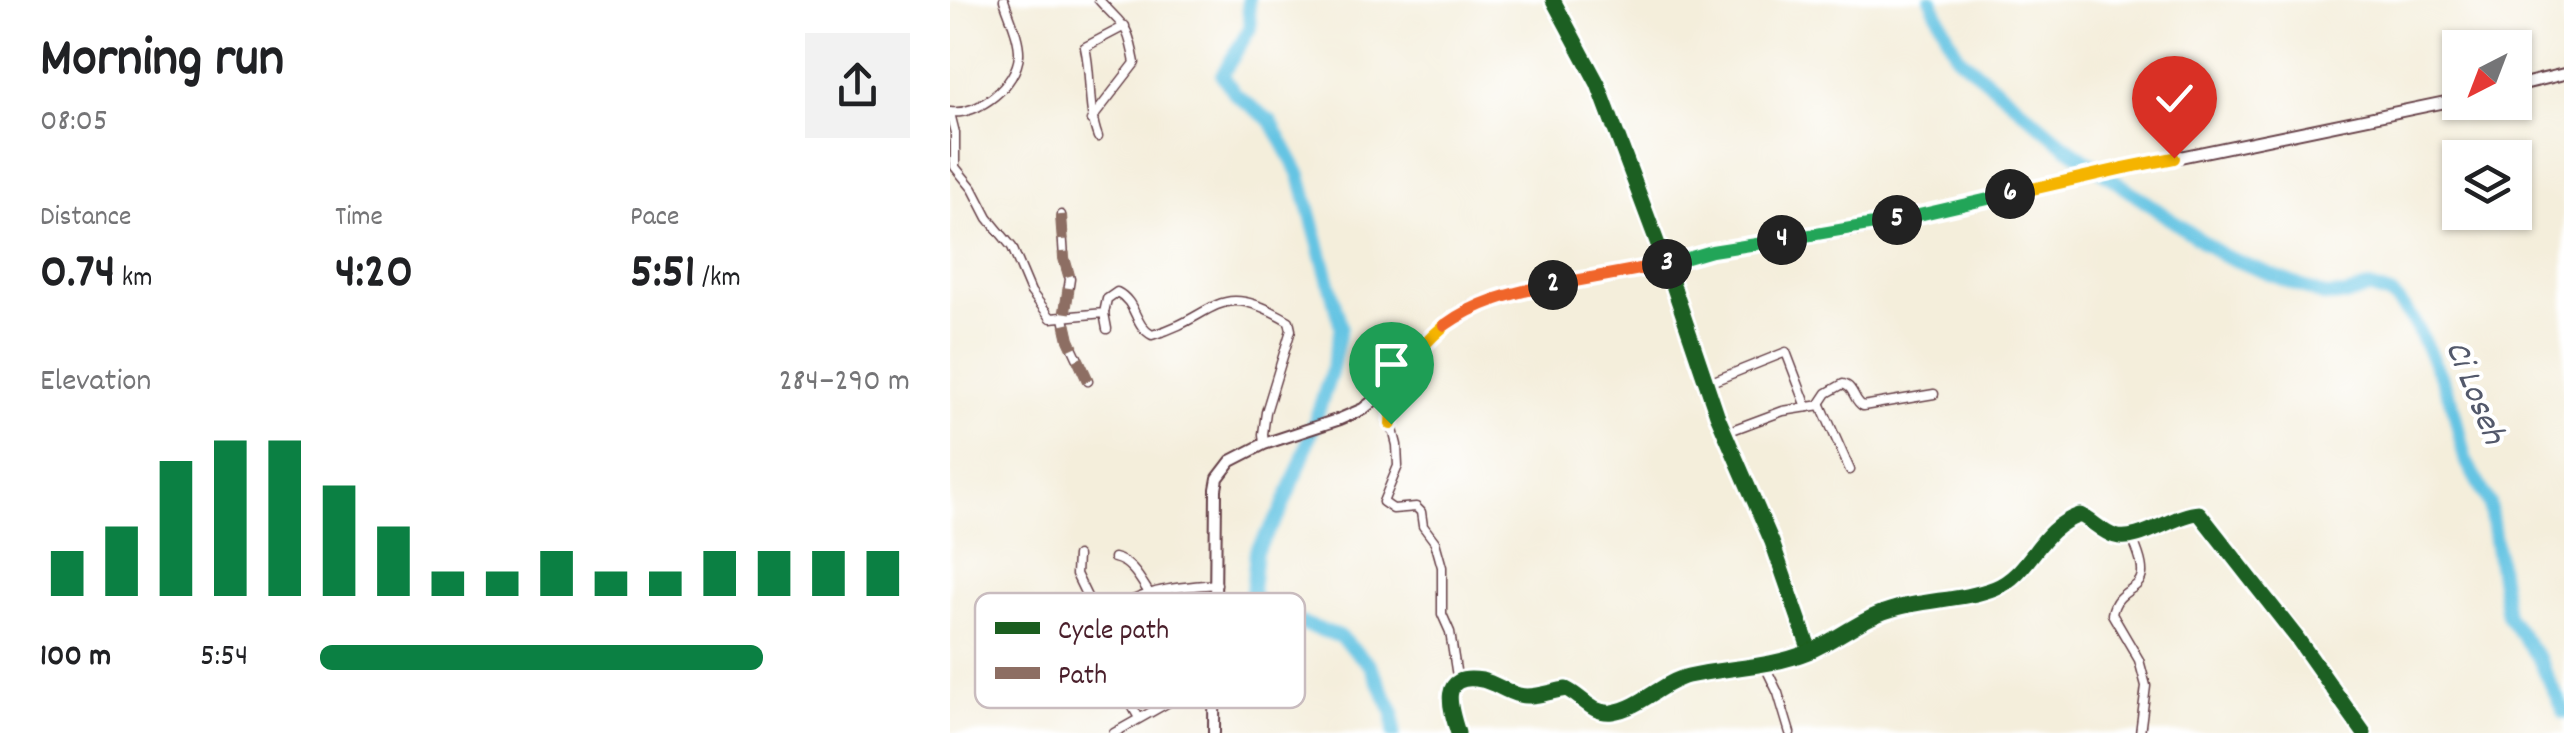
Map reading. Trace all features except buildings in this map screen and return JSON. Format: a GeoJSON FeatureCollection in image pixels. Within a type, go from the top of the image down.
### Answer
{"type":"FeatureCollection","features":[{"type":"Feature","properties":{"kind":"main road"},"geometry":{"type":"LineString","coordinates":[[2532,82],[2564,74]]}},
{"type":"Feature","properties":{"kind":"main road"},"geometry":{"type":"LineString","coordinates":[[1216,593],[1218,478],[1231,461],[1264,444],[1363,408],[1387,390],[1408,362],[1448,322],[1479,304],[1517,291],[1666,264],[1712,251],[1860,228],[2442,103]]}},
{"type":"Feature","properties":{"kind":"main road"},"geometry":{"type":"LineString","coordinates":[[1214,733],[1215,708]]}},
{"type":"Feature","properties":{"kind":"street"},"geometry":{"type":"LineString","coordinates":[[1004,0],[1018,46],[1017,63],[1002,87],[983,106],[963,114],[950,113],[956,133],[956,168],[1012,247],[1031,292],[1046,314],[1064,318],[1104,312]]}},
{"type":"Feature","properties":{"kind":"street"},"geometry":{"type":"LineString","coordinates":[[1091,120],[1135,67],[1125,26],[1098,0]]}},
{"type":"Feature","properties":{"kind":"street"},"geometry":{"type":"LineString","coordinates":[[1553,0],[1598,84],[1666,264],[1706,384],[1772,542],[1810,651]]}},
{"type":"Feature","properties":{"kind":"street"},"geometry":{"type":"LineString","coordinates":[[1098,138],[1091,120],[1090,74],[1084,47],[1125,26]]}},
{"type":"Feature","properties":{"kind":"street"},"geometry":{"type":"LineString","coordinates":[[1062,215],[1064,258],[1070,279],[1064,318],[1069,340],[1088,381]]}},
{"type":"Feature","properties":{"kind":"street"},"geometry":{"type":"LineString","coordinates":[[1107,330],[1107,298],[1117,292],[1126,298],[1143,330],[1152,335],[1236,299],[1254,303],[1288,320],[1291,330],[1265,418],[1264,444]]}},
{"type":"Feature","properties":{"kind":"street"},"geometry":{"type":"LineString","coordinates":[[1706,384],[1786,352],[1807,407]]}},
{"type":"Feature","properties":{"kind":"street"},"geometry":{"type":"LineString","coordinates":[[1408,362],[1390,418],[1398,466],[1383,502],[1393,509],[1416,506],[1423,526],[1435,542],[1442,566],[1442,614],[1450,632],[1458,683]]}},
{"type":"Feature","properties":{"kind":"street"},"geometry":{"type":"LineString","coordinates":[[1819,405],[1828,392],[1843,384],[1863,406],[1934,394]]}},
{"type":"Feature","properties":{"kind":"street"},"geometry":{"type":"LineString","coordinates":[[1724,432],[1783,410],[1819,405],[1824,408],[1850,470]]}},
{"type":"Feature","properties":{"kind":"street"},"geometry":{"type":"LineString","coordinates":[[1458,733],[1448,700],[1451,688],[1458,683],[1478,679],[1520,696],[1566,689],[1592,709],[1614,712],[1686,676],[1764,664],[1810,651],[1886,611],[1997,588],[2026,564],[2043,539],[2064,521],[2080,515],[2115,536],[2131,536],[2199,513],[2285,622],[2364,733]]}},
{"type":"Feature","properties":{"kind":"street"},"geometry":{"type":"LineString","coordinates":[[2131,536],[2141,558],[2142,574],[2136,586],[2115,602],[2112,614],[2139,660],[2146,686],[2140,733]]}},
{"type":"Feature","properties":{"kind":"street"},"geometry":{"type":"LineString","coordinates":[[1077,556],[1078,580],[1084,593]]}},
{"type":"Feature","properties":{"kind":"street"},"geometry":{"type":"LineString","coordinates":[[1114,558],[1134,570],[1149,593],[1216,584]]}},
{"type":"Feature","properties":{"kind":"street"},"geometry":{"type":"LineString","coordinates":[[1764,664],[1790,733]]}},
{"type":"Feature","properties":{"kind":"street"},"geometry":{"type":"LineString","coordinates":[[1133,708],[1139,718]]}},
{"type":"Feature","properties":{"kind":"street"},"geometry":{"type":"LineString","coordinates":[[1114,733],[1157,708]]}},
{"type":"Feature","properties":{"kind":"waterway"},"geometry":{"type":"LineString","coordinates":[[1248,0],[1250,28],[1222,75],[1236,95],[1271,121],[1300,175],[1341,327],[1331,373],[1301,462],[1280,513],[1256,551],[1252,593]]}},
{"type":"Feature","properties":{"kind":"waterway","name":"Ci Loseh"},"geometry":{"type":"LineString","coordinates":[[1931,0],[1957,55],[2064,145],[2222,255],[2325,296],[2369,288],[2393,296],[2413,320],[2441,377],[2453,406],[2465,459],[2489,503],[2507,615],[2539,659],[2564,712]]}},
{"type":"Feature","properties":{"kind":"waterway"},"geometry":{"type":"LineString","coordinates":[[1305,625],[1339,636],[1370,665],[1393,711],[1394,733]]}},
{"type":"Feature","properties":{"kind":"marked path"},"geometry":{"type":"LineString","coordinates":[[1061,215],[1064,258],[1070,279],[1064,318],[1069,340],[1088,381]]}},
{"type":"Feature","properties":{"kind":"cycle path"},"geometry":{"type":"LineString","coordinates":[[1553,0],[1598,84],[1717,415],[1772,542],[1810,651]]}},
{"type":"Feature","properties":{"kind":"cycle path"},"geometry":{"type":"LineString","coordinates":[[1458,733],[1450,694],[1459,681],[1482,680],[1524,696],[1566,689],[1593,708],[1605,712],[1623,710],[1688,676],[1793,657],[1890,610],[1995,588],[2018,572],[2054,530],[2080,515],[2111,534],[2124,537],[2199,513],[2297,638],[2364,733]]}},
{"type":"Feature","properties":{"kind":"route"},"geometry":{"type":"LineString","coordinates":[[1391,424],[1398,384],[1423,343],[1479,304],[1517,291],[1666,264],[1712,251],[1860,228],[2174,158]]}}]}
